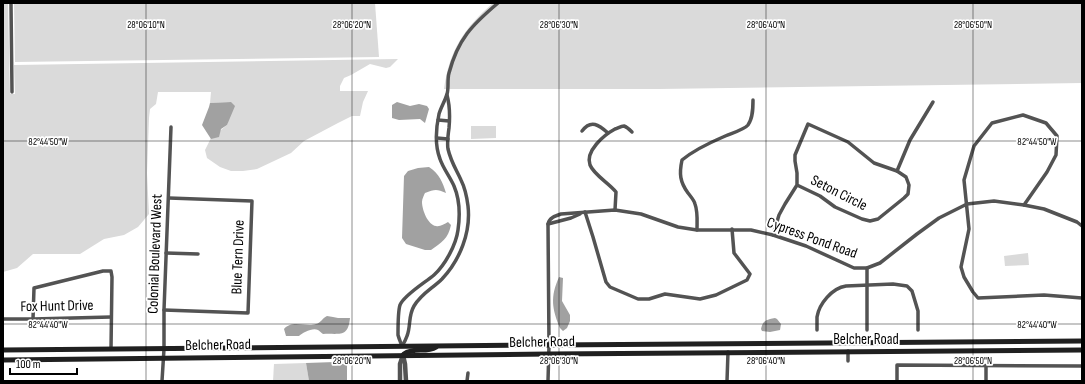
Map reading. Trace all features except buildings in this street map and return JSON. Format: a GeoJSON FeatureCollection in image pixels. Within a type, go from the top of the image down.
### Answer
{"type":"FeatureCollection","features":[{"type":"Feature","properties":{"kind":"main road","name":"Belcher Road"},"geometry":{"type":"LineString","coordinates":[[3,350],[1082,341]]}},
{"type":"Feature","properties":{"kind":"main road"},"geometry":{"type":"LineString","coordinates":[[367,355],[376,352],[394,352],[399,350],[402,346]]}},
{"type":"Feature","properties":{"kind":"main road"},"geometry":{"type":"LineString","coordinates":[[403,355],[407,352],[434,349],[438,346]]}},
{"type":"Feature","properties":{"kind":"main road","name":"Belcher Road"},"geometry":{"type":"LineString","coordinates":[[3,360],[367,355],[1082,350]]}},
{"type":"Feature","properties":{"kind":"street"},"geometry":{"type":"LineString","coordinates":[[11,3],[12,92]]}},
{"type":"Feature","properties":{"kind":"street"},"geometry":{"type":"LineString","coordinates":[[402,346],[398,336],[400,304],[437,273],[448,257],[458,232],[460,217],[459,203],[454,187],[440,159],[437,147],[439,114],[447,94],[449,75],[458,48],[469,30],[498,3]]}},
{"type":"Feature","properties":{"kind":"street"},"geometry":{"type":"LineString","coordinates":[[402,346],[408,335],[409,318],[413,308],[421,296],[441,280],[451,268],[458,256],[465,238],[468,224],[468,208],[465,192],[462,181],[450,159],[448,147],[449,102],[447,94]]}},
{"type":"Feature","properties":{"kind":"street"},"geometry":{"type":"LineString","coordinates":[[697,230],[697,211],[695,203],[683,186],[681,180],[680,173],[682,160],[690,153],[746,127],[752,117],[753,100]]}},
{"type":"Feature","properties":{"kind":"street"},"geometry":{"type":"LineString","coordinates":[[896,171],[910,140],[933,102]]}},
{"type":"Feature","properties":{"kind":"street"},"geometry":{"type":"LineString","coordinates":[[1024,204],[1047,172],[1056,155],[1057,136],[1046,123],[1024,115],[992,122],[974,146],[964,180],[969,229],[961,267],[964,277],[973,292],[978,298],[1044,296],[1082,298]]}},
{"type":"Feature","properties":{"kind":"street"},"geometry":{"type":"LineString","coordinates":[[438,120],[449,121]]}},
{"type":"Feature","properties":{"kind":"street"},"geometry":{"type":"LineString","coordinates":[[582,131],[586,126],[593,124],[599,126],[608,133]]}},
{"type":"Feature","properties":{"kind":"street","name":"Seton Circle"},"geometry":{"type":"LineString","coordinates":[[808,124],[848,142],[874,163],[896,171],[906,177],[909,185],[908,194],[894,207],[874,221],[862,219],[835,207],[820,196],[797,185],[795,155],[808,124]]}},
{"type":"Feature","properties":{"kind":"street"},"geometry":{"type":"LineString","coordinates":[[615,210],[616,192],[594,171],[590,166],[589,160],[591,152],[598,142],[608,133],[622,126],[628,128],[632,132]]}},
{"type":"Feature","properties":{"kind":"street","name":"Colonial Boulevard West"},"geometry":{"type":"LineString","coordinates":[[162,381],[171,127]]}},
{"type":"Feature","properties":{"kind":"street"},"geometry":{"type":"LineString","coordinates":[[437,138],[448,139]]}},
{"type":"Feature","properties":{"kind":"street"},"geometry":{"type":"LineString","coordinates":[[773,235],[779,215],[797,185]]}},
{"type":"Feature","properties":{"kind":"street","name":"Blue Tern Drive"},"geometry":{"type":"LineString","coordinates":[[164,310],[248,313],[252,201],[168,198]]}},
{"type":"Feature","properties":{"kind":"street","name":"Cypress Pond Road"},"geometry":{"type":"LineString","coordinates":[[548,223],[553,217],[561,214],[615,210],[641,214],[678,226],[697,230],[751,230],[773,235],[806,246],[854,268],[867,268],[880,263],[916,234],[939,218],[967,204],[994,201],[1024,204],[1044,209],[1077,222],[1082,226]]}},
{"type":"Feature","properties":{"kind":"street"},"geometry":{"type":"LineString","coordinates":[[585,212],[606,282],[610,287],[638,299],[649,299],[665,294],[700,299],[716,295],[747,280],[750,274],[734,253],[732,229]]}},
{"type":"Feature","properties":{"kind":"street","name":"Cypress Pond Road"},"geometry":{"type":"LineString","coordinates":[[548,223],[571,218],[585,212]]}},
{"type":"Feature","properties":{"kind":"street"},"geometry":{"type":"LineString","coordinates":[[548,223],[548,381]]}},
{"type":"Feature","properties":{"kind":"street"},"geometry":{"type":"LineString","coordinates":[[166,253],[198,254]]}},
{"type":"Feature","properties":{"kind":"street"},"geometry":{"type":"LineString","coordinates":[[867,268],[867,330]]}},
{"type":"Feature","properties":{"kind":"street"},"geometry":{"type":"LineString","coordinates":[[33,319],[34,288],[103,271],[111,271],[111,349]]}},
{"type":"Feature","properties":{"kind":"street"},"geometry":{"type":"LineString","coordinates":[[817,330],[819,310],[832,292],[842,286],[900,284],[911,289],[918,311],[918,330]]}},
{"type":"Feature","properties":{"kind":"street","name":"Fox Hunt Drive"},"geometry":{"type":"LineString","coordinates":[[3,318],[33,319],[112,317]]}},
{"type":"Feature","properties":{"kind":"street"},"geometry":{"type":"LineString","coordinates":[[848,351],[848,361]]}},
{"type":"Feature","properties":{"kind":"street"},"geometry":{"type":"LineString","coordinates":[[727,381],[728,352]]}},
{"type":"Feature","properties":{"kind":"street"},"geometry":{"type":"LineString","coordinates":[[400,381],[400,364],[403,355]]}},
{"type":"Feature","properties":{"kind":"street"},"geometry":{"type":"LineString","coordinates":[[403,355],[406,364],[406,381]]}},
{"type":"Feature","properties":{"kind":"street"},"geometry":{"type":"LineString","coordinates":[[897,381],[897,366],[1082,366]]}},
{"type":"Feature","properties":{"kind":"street"},"geometry":{"type":"LineString","coordinates":[[986,366],[986,381]]}},
{"type":"Feature","properties":{"kind":"street"},"geometry":{"type":"LineString","coordinates":[[467,381],[468,373]]}},
{"type":"Feature","properties":{"kind":"shaded area"},"geometry":{"type":"Polygon","coordinates":[[[3,3],[8,3],[10,94],[15,94],[14,65],[398,59],[390,67],[386,68],[370,64],[344,78],[340,86],[340,91],[368,91],[363,102],[360,116],[352,116],[338,123],[304,141],[291,153],[257,169],[243,171],[231,171],[220,167],[207,158],[205,150],[211,138],[227,125],[231,102],[210,103],[211,92],[158,92],[156,104],[150,109],[149,118],[147,173],[149,214],[138,227],[124,235],[104,239],[80,254],[33,254],[17,268],[3,272],[3,3]]]}},
{"type":"Feature","properties":{"kind":"shaded area"},"geometry":{"type":"Polygon","coordinates":[[[14,3],[375,3],[379,57],[15,62],[14,3]]]}},
{"type":"Feature","properties":{"kind":"shaded area"},"geometry":{"type":"Polygon","coordinates":[[[493,3],[1082,3],[1082,83],[659,89],[444,89],[450,63],[460,41],[466,31],[493,3]]]}},
{"type":"Feature","properties":{"kind":"shaded area"},"geometry":{"type":"Polygon","coordinates":[[[231,102],[235,106],[227,125],[221,129],[219,137],[211,139],[202,125],[210,103],[231,102]]]}},
{"type":"Feature","properties":{"kind":"shaded area"},"geometry":{"type":"Polygon","coordinates":[[[397,102],[410,106],[419,104],[427,106],[429,109],[425,123],[420,119],[399,120],[392,118],[392,105],[397,102]]]}},
{"type":"Feature","properties":{"kind":"shaded area"},"geometry":{"type":"Polygon","coordinates":[[[471,126],[496,126],[496,138],[471,139],[471,126]]]}},
{"type":"Feature","properties":{"kind":"shaded area"},"geometry":{"type":"Polygon","coordinates":[[[429,167],[440,178],[446,193],[436,190],[425,193],[422,202],[424,213],[433,225],[439,226],[448,222],[451,225],[444,240],[431,250],[425,250],[406,244],[402,238],[404,176],[408,171],[429,167]]]}},
{"type":"Feature","properties":{"kind":"shaded area"},"geometry":{"type":"Polygon","coordinates":[[[1028,253],[1029,265],[1005,266],[1004,256],[1028,253]]]}},
{"type":"Feature","properties":{"kind":"shaded area"},"geometry":{"type":"Polygon","coordinates":[[[559,277],[563,278],[562,301],[570,315],[570,321],[567,328],[563,331],[557,321],[553,303],[554,291],[559,277]]]}},
{"type":"Feature","properties":{"kind":"shaded area"},"geometry":{"type":"Polygon","coordinates":[[[327,316],[350,318],[345,332],[338,334],[323,334],[316,329],[313,329],[299,336],[286,336],[284,329],[288,326],[295,324],[316,324],[327,316]]]}},
{"type":"Feature","properties":{"kind":"shaded area"},"geometry":{"type":"Polygon","coordinates":[[[775,318],[781,324],[780,330],[770,332],[762,331],[761,329],[764,322],[775,318]]]}},
{"type":"Feature","properties":{"kind":"shaded area"},"geometry":{"type":"Polygon","coordinates":[[[335,362],[347,365],[347,381],[309,381],[306,363],[335,362]]]}},
{"type":"Feature","properties":{"kind":"shaded area"},"geometry":{"type":"Polygon","coordinates":[[[306,363],[309,381],[273,381],[274,364],[306,363]]]}}]}
